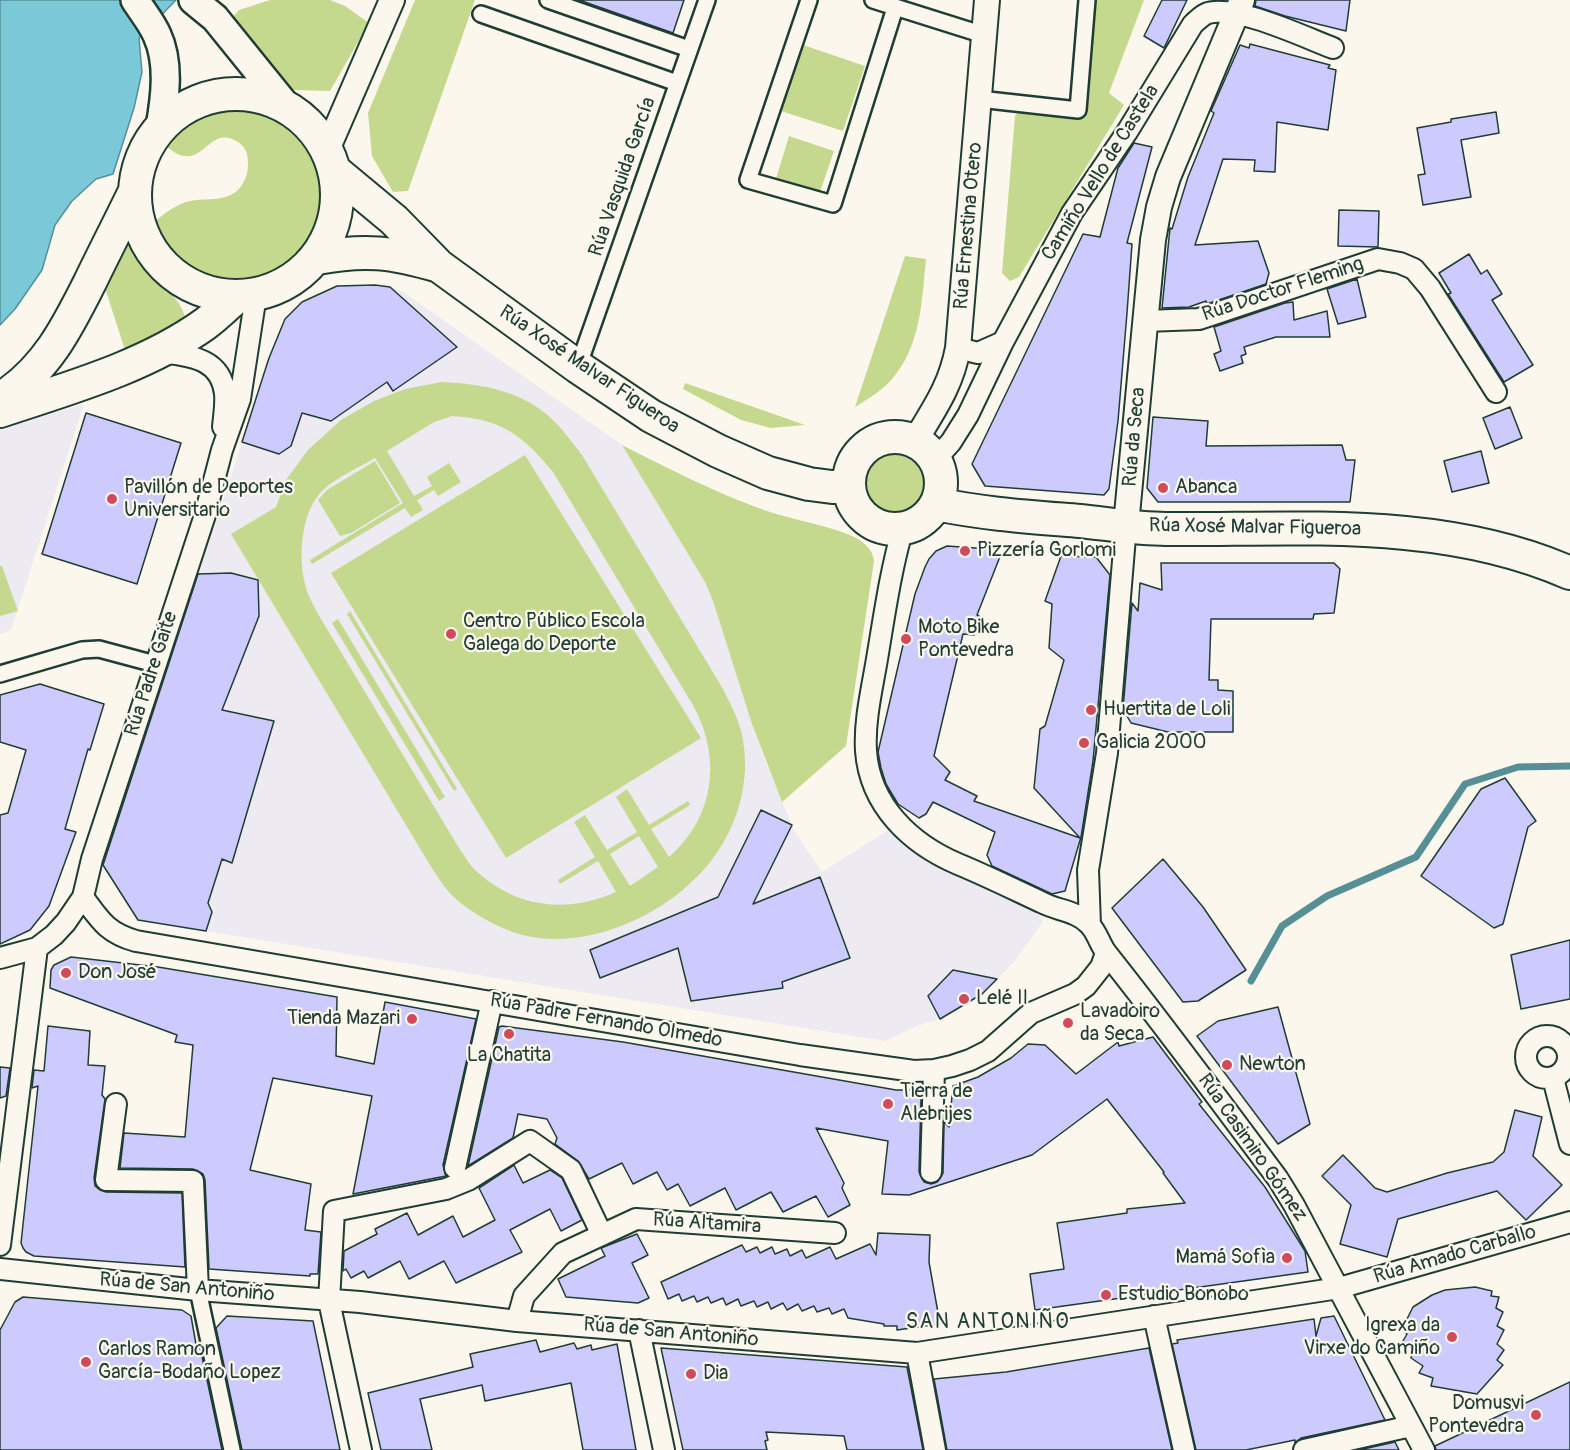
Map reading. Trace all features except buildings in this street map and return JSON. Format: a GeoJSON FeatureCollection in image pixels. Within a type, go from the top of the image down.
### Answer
{"type":"FeatureCollection","features":[{"type":"Feature","properties":{"kind":"main road"},"geometry":{"type":"LineString","coordinates":[[135,0],[157,35],[164,58],[164,102],[160,128]]}},
{"type":"Feature","properties":{"kind":"main road"},"geometry":{"type":"LineString","coordinates":[[0,411],[57,392],[159,352],[246,296],[276,288],[298,275],[316,258],[330,234],[336,214],[338,192],[331,160],[310,126],[287,107],[215,18],[193,0]]}},
{"type":"Feature","properties":{"kind":"main road"},"geometry":{"type":"LineString","coordinates":[[246,296],[209,293],[184,283],[163,267],[147,245],[137,220],[134,194],[138,170],[147,147],[160,128],[182,110],[207,98],[234,94],[262,97],[287,107]]}},
{"type":"Feature","properties":{"kind":"main road","name":"Rúa Xosé Malvar Figueroa"},"geometry":{"type":"LineString","coordinates":[[331,160],[439,266],[578,367],[651,416],[735,459],[768,473],[832,488],[849,486]]}},
{"type":"Feature","properties":{"kind":"main road"},"geometry":{"type":"LineString","coordinates":[[0,399],[27,378],[46,359],[66,330],[134,194]]}},
{"type":"Feature","properties":{"kind":"main road","name":"Rúa Xosé Malvar Figueroa"},"geometry":{"type":"LineString","coordinates":[[316,258],[345,253],[380,252],[439,266]]}},
{"type":"Feature","properties":{"kind":"main road"},"geometry":{"type":"LineString","coordinates":[[888,437],[901,437],[925,450],[939,468],[941,486],[936,504],[926,517],[916,524],[891,529],[866,520],[851,499],[849,486],[850,473],[863,449],[875,441],[888,437]]}},
{"type":"Feature","properties":{"kind":"main road","name":"Rúa Xosé Malvar Figueroa"},"geometry":{"type":"LineString","coordinates":[[936,504],[988,514],[1162,529],[1376,531],[1424,534],[1500,550],[1570,573]]}},
{"type":"Feature","properties":{"kind":"street"},"geometry":{"type":"LineString","coordinates":[[331,160],[392,0]]}},
{"type":"Feature","properties":{"kind":"street"},"geometry":{"type":"LineString","coordinates":[[548,0],[689,49]]}},
{"type":"Feature","properties":{"kind":"street","name":"Rúa Vasquida García"},"geometry":{"type":"LineString","coordinates":[[578,367],[707,0]]}},
{"type":"Feature","properties":{"kind":"street"},"geometry":{"type":"LineString","coordinates":[[809,0],[748,180],[833,204],[895,8]]}},
{"type":"Feature","properties":{"kind":"street"},"geometry":{"type":"LineString","coordinates":[[873,0],[984,35]]}},
{"type":"Feature","properties":{"kind":"street","name":"Rúa Ernestina Otero"},"geometry":{"type":"LineString","coordinates":[[925,450],[954,371],[958,348],[987,0]]}},
{"type":"Feature","properties":{"kind":"street"},"geometry":{"type":"LineString","coordinates":[[979,99],[1078,110],[1086,0]]}},
{"type":"Feature","properties":{"kind":"street"},"geometry":{"type":"LineString","coordinates":[[1240,6],[1333,48]]}},
{"type":"Feature","properties":{"kind":"street","name":"Rúa da Seca"},"geometry":{"type":"LineString","coordinates":[[1090,925],[1088,870],[1107,753],[1153,240],[1167,177],[1240,6]]}},
{"type":"Feature","properties":{"kind":"street","name":"Camiño Vello de Castela"},"geometry":{"type":"LineString","coordinates":[[925,450],[951,442],[968,415],[1003,342],[1072,213],[1127,132],[1193,24],[1205,14],[1240,6]]}},
{"type":"Feature","properties":{"kind":"street"},"geometry":{"type":"LineString","coordinates":[[481,14],[677,83]]}},
{"type":"Feature","properties":{"kind":"street","name":"Rúa Doctor Fleming"},"geometry":{"type":"LineString","coordinates":[[1146,321],[1199,318],[1378,259],[1400,262],[1414,269],[1430,288],[1496,392]]}},
{"type":"Feature","properties":{"kind":"street","name":"Rúa Padre Gaite"},"geometry":{"type":"LineString","coordinates":[[83,897],[92,859],[205,515],[222,450],[240,399],[246,296]]}},
{"type":"Feature","properties":{"kind":"street"},"geometry":{"type":"LineString","coordinates":[[958,348],[978,353],[1003,342]]}},
{"type":"Feature","properties":{"kind":"street","name":"Rúa Padre Gaite"},"geometry":{"type":"LineString","coordinates":[[159,352],[189,356],[209,363],[218,374],[225,393],[222,450]]}},
{"type":"Feature","properties":{"kind":"street"},"geometry":{"type":"LineString","coordinates":[[903,528],[889,586],[866,725],[868,768],[876,792],[898,824],[916,841],[955,863],[1015,888],[1041,903],[1069,910],[1090,925]]}},
{"type":"Feature","properties":{"kind":"street"},"geometry":{"type":"LineString","coordinates":[[0,674],[82,650],[99,649],[155,664]]}},
{"type":"Feature","properties":{"kind":"street"},"geometry":{"type":"LineString","coordinates":[[0,958],[37,948],[66,922],[83,897]]}},
{"type":"Feature","properties":{"kind":"street","name":"Rúa Padre Fernando Olmedo"},"geometry":{"type":"LineString","coordinates":[[83,897],[103,924],[121,937],[800,1055],[914,1071],[934,1070],[970,1060],[988,1051],[1031,1013],[1075,994],[1086,986],[1101,967],[1106,953]]}},
{"type":"Feature","properties":{"kind":"street","name":"Rúa Casimiro Gómez"},"geometry":{"type":"LineString","coordinates":[[1090,925],[1106,953],[1141,996],[1278,1179],[1307,1226],[1424,1450]]}},
{"type":"Feature","properties":{"kind":"street"},"geometry":{"type":"LineString","coordinates":[[0,1245],[37,948]]}},
{"type":"Feature","properties":{"kind":"street"},"geometry":{"type":"LineString","coordinates":[[455,1168],[492,1001]]}},
{"type":"Feature","properties":{"kind":"street"},"geometry":{"type":"LineString","coordinates":[[931,1172],[934,1070]]}},
{"type":"Feature","properties":{"kind":"street"},"geometry":{"type":"LineString","coordinates":[[1554,1078],[1570,1144]]}},
{"type":"Feature","properties":{"kind":"street"},"geometry":{"type":"LineString","coordinates":[[116,1104],[106,1180],[193,1181],[198,1290],[232,1450]]}},
{"type":"Feature","properties":{"kind":"street"},"geometry":{"type":"LineString","coordinates":[[361,1450],[329,1301],[334,1211],[446,1189],[468,1180],[530,1142],[571,1170],[602,1235]]}},
{"type":"Feature","properties":{"kind":"street","name":"Rúa Altamira"},"geometry":{"type":"LineString","coordinates":[[517,1321],[524,1296],[563,1254],[636,1219],[835,1233]]}},
{"type":"Feature","properties":{"kind":"street","name":"Rúa Amado Carballo"},"geometry":{"type":"LineString","coordinates":[[1339,1288],[1570,1222]]}},
{"type":"Feature","properties":{"kind":"street","name":"Rúa de San Antoniño"},"geometry":{"type":"LineString","coordinates":[[0,1269],[198,1290],[360,1302],[517,1321],[917,1353],[1339,1288]]}},
{"type":"Feature","properties":{"kind":"street"},"geometry":{"type":"LineString","coordinates":[[1154,1316],[1185,1450]]}},
{"type":"Feature","properties":{"kind":"street"},"geometry":{"type":"LineString","coordinates":[[639,1330],[664,1450]]}},
{"type":"Feature","properties":{"kind":"street"},"geometry":{"type":"LineString","coordinates":[[917,1353],[935,1450]]}},
{"type":"Feature","properties":{"kind":"street"},"geometry":{"type":"LineString","coordinates":[[1304,1450],[1411,1426]]}},
{"type":"Feature","properties":{"kind":"shaded area","name":"Centro Público Escola Galega do Deporte"},"geometry":{"type":"Polygon","coordinates":[[[375,285],[403,292],[622,445],[705,582],[763,756],[796,834],[822,872],[890,829],[921,854],[946,869],[986,883],[1034,906],[1043,922],[1014,962],[982,994],[940,1019],[919,1025],[885,1041],[138,920],[103,865],[276,339],[285,319],[302,302],[337,286],[375,285]]]}},
{"type":"Feature","properties":{"kind":"shaded area"},"geometry":{"type":"Polygon","coordinates":[[[84,404],[11,630],[0,634],[0,429],[84,404]]]}},
{"type":"Feature","properties":{"kind":"green space"},"geometry":{"type":"Polygon","coordinates":[[[270,0],[330,0],[345,6],[369,23],[330,91],[293,90],[229,21],[239,10],[270,0]]]}},
{"type":"Feature","properties":{"kind":"green space"},"geometry":{"type":"Polygon","coordinates":[[[415,0],[475,0],[408,191],[393,192],[372,156],[368,113],[415,0]]]}},
{"type":"Feature","properties":{"kind":"green space"},"geometry":{"type":"Polygon","coordinates":[[[1094,0],[1144,0],[1109,93],[1124,105],[1019,277],[1010,281],[1002,273],[1015,116],[1019,111],[1084,117],[1094,0]]]}},
{"type":"Feature","properties":{"kind":"green space"},"geometry":{"type":"Polygon","coordinates":[[[803,45],[865,66],[843,131],[781,111],[803,45]]]}},
{"type":"Feature","properties":{"kind":"green space"},"geometry":{"type":"Polygon","coordinates":[[[238,108],[273,117],[293,129],[301,137],[314,158],[323,188],[324,205],[318,227],[302,252],[289,264],[258,279],[225,282],[192,272],[177,262],[165,249],[151,225],[181,204],[226,197],[240,188],[244,182],[248,161],[245,149],[238,142],[229,138],[215,140],[192,156],[177,154],[165,145],[180,130],[197,119],[216,112],[238,108]]]}},
{"type":"Feature","properties":{"kind":"green space"},"geometry":{"type":"Polygon","coordinates":[[[789,136],[834,151],[819,195],[776,179],[789,136]]]}},
{"type":"Feature","properties":{"kind":"green space"},"geometry":{"type":"Polygon","coordinates":[[[128,230],[142,266],[177,301],[186,320],[125,350],[103,282],[128,230]]]}},
{"type":"Feature","properties":{"kind":"green space"},"geometry":{"type":"Polygon","coordinates":[[[905,256],[926,259],[921,306],[914,337],[902,366],[892,379],[880,391],[855,407],[905,256]]]}},
{"type":"Feature","properties":{"kind":"green space"},"geometry":{"type":"Polygon","coordinates":[[[442,382],[488,387],[517,396],[543,411],[555,422],[582,455],[723,689],[735,715],[742,737],[745,769],[739,806],[730,829],[718,851],[685,888],[666,903],[621,926],[597,934],[572,938],[547,939],[523,935],[493,924],[473,912],[449,892],[430,865],[231,534],[276,507],[286,480],[308,450],[341,420],[374,401],[405,389],[442,382]],[[452,416],[434,422],[387,451],[414,496],[432,486],[427,477],[449,463],[461,482],[438,496],[434,490],[417,500],[423,510],[411,517],[405,508],[312,564],[310,560],[403,503],[375,458],[323,490],[310,510],[303,534],[302,560],[306,588],[318,614],[459,848],[475,870],[507,893],[524,899],[560,905],[597,899],[616,892],[598,861],[560,884],[558,880],[595,857],[574,822],[585,815],[607,850],[637,832],[616,797],[627,789],[649,825],[688,801],[690,805],[651,829],[669,857],[696,824],[709,787],[708,747],[703,727],[694,707],[553,472],[531,448],[510,431],[485,421],[452,416]],[[639,836],[610,854],[630,886],[658,867],[639,836]]]}},
{"type":"Feature","properties":{"kind":"green space"},"geometry":{"type":"Polygon","coordinates":[[[685,383],[805,425],[771,428],[741,420],[683,389],[685,383]]]}},
{"type":"Feature","properties":{"kind":"green space"},"geometry":{"type":"Polygon","coordinates":[[[622,445],[692,480],[745,503],[852,536],[864,543],[872,553],[874,561],[846,746],[782,802],[752,724],[705,582],[622,445]]]}},
{"type":"Feature","properties":{"kind":"green space"},"geometry":{"type":"Polygon","coordinates":[[[896,450],[918,459],[927,481],[918,503],[896,512],[874,503],[865,481],[874,459],[896,450]]]}},
{"type":"Feature","properties":{"kind":"green space"},"geometry":{"type":"Polygon","coordinates":[[[525,455],[701,738],[506,858],[331,573],[525,455]]]}},
{"type":"Feature","properties":{"kind":"green space"},"geometry":{"type":"Polygon","coordinates":[[[375,461],[400,503],[351,533],[340,536],[318,500],[327,490],[375,461]]]}},
{"type":"Feature","properties":{"kind":"green space"},"geometry":{"type":"Polygon","coordinates":[[[0,566],[2,566],[18,611],[0,616],[0,566]]]}},
{"type":"Feature","properties":{"kind":"green space"},"geometry":{"type":"Polygon","coordinates":[[[350,611],[457,789],[454,791],[347,614],[350,611]]]}},
{"type":"Feature","properties":{"kind":"green space"},"geometry":{"type":"Polygon","coordinates":[[[338,619],[445,797],[439,801],[332,623],[338,619]]]}},
{"type":"Feature","properties":{"kind":"water"},"geometry":{"type":"Polygon","coordinates":[[[0,0],[176,0],[139,38],[142,72],[134,108],[113,174],[96,179],[72,201],[55,225],[42,270],[15,309],[0,325],[0,0]]]}},
{"type":"Feature","properties":{"kind":"waterway"},"geometry":{"type":"LineString","coordinates":[[1251,981],[1282,926],[1327,896],[1416,857],[1465,784],[1518,767],[1570,766]]}},
{"type":"Feature","properties":{"kind":"place","name":"Abanca"},"geometry":{"type":"Point","coordinates":[1163,488]}},
{"type":"Feature","properties":{"kind":"place","name":"Pavillón de Deportes Universitario"},"geometry":{"type":"Point","coordinates":[112,499]}},
{"type":"Feature","properties":{"kind":"place","name":"Pizzería Gorlomi"},"geometry":{"type":"Point","coordinates":[965,551]}},
{"type":"Feature","properties":{"kind":"place","name":"Centro Público Escola Galega do Deporte"},"geometry":{"type":"Point","coordinates":[451,634]}},
{"type":"Feature","properties":{"kind":"place","name":"Moto Bike Pontevedra"},"geometry":{"type":"Point","coordinates":[906,639]}},
{"type":"Feature","properties":{"kind":"place","name":"Huertita de Loli"},"geometry":{"type":"Point","coordinates":[1091,710]}},
{"type":"Feature","properties":{"kind":"place","name":"Galicia 2000"},"geometry":{"type":"Point","coordinates":[1084,743]}},
{"type":"Feature","properties":{"kind":"place","name":"Don José"},"geometry":{"type":"Point","coordinates":[66,973]}},
{"type":"Feature","properties":{"kind":"place","name":"Lelé II"},"geometry":{"type":"Point","coordinates":[964,999]}},
{"type":"Feature","properties":{"kind":"place","name":"Tienda Mazari"},"geometry":{"type":"Point","coordinates":[412,1019]}},
{"type":"Feature","properties":{"kind":"place","name":"Lavadoiro da Seca"},"geometry":{"type":"Point","coordinates":[1068,1023]}},
{"type":"Feature","properties":{"kind":"place","name":"La Chatita"},"geometry":{"type":"Point","coordinates":[509,1034]}},
{"type":"Feature","properties":{"kind":"place","name":"Newton"},"geometry":{"type":"Point","coordinates":[1227,1065]}},
{"type":"Feature","properties":{"kind":"place","name":"Tierra de Alebrijes"},"geometry":{"type":"Point","coordinates":[888,1104]}},
{"type":"Feature","properties":{"kind":"place","name":"Mamá Sofìa"},"geometry":{"type":"Point","coordinates":[1287,1258]}},
{"type":"Feature","properties":{"kind":"place","name":"Estudio Bonobo"},"geometry":{"type":"Point","coordinates":[1106,1295]}},
{"type":"Feature","properties":{"kind":"place","name":"Igrexa da Virxe do Camiño"},"geometry":{"type":"Point","coordinates":[1452,1337]}},
{"type":"Feature","properties":{"kind":"place","name":"Carlos Ramon García-Bodaño Lopez"},"geometry":{"type":"Point","coordinates":[86,1362]}},
{"type":"Feature","properties":{"kind":"place","name":"Dia"},"geometry":{"type":"Point","coordinates":[691,1374]}},
{"type":"Feature","properties":{"kind":"place","name":"Domusvi Pontevedra"},"geometry":{"type":"Point","coordinates":[1536,1415]}},
{"type":"Feature","properties":{"kind":"district","name":"SAN ANTONIÑO"},"geometry":{"type":"Point","coordinates":[988,1323]}}]}
